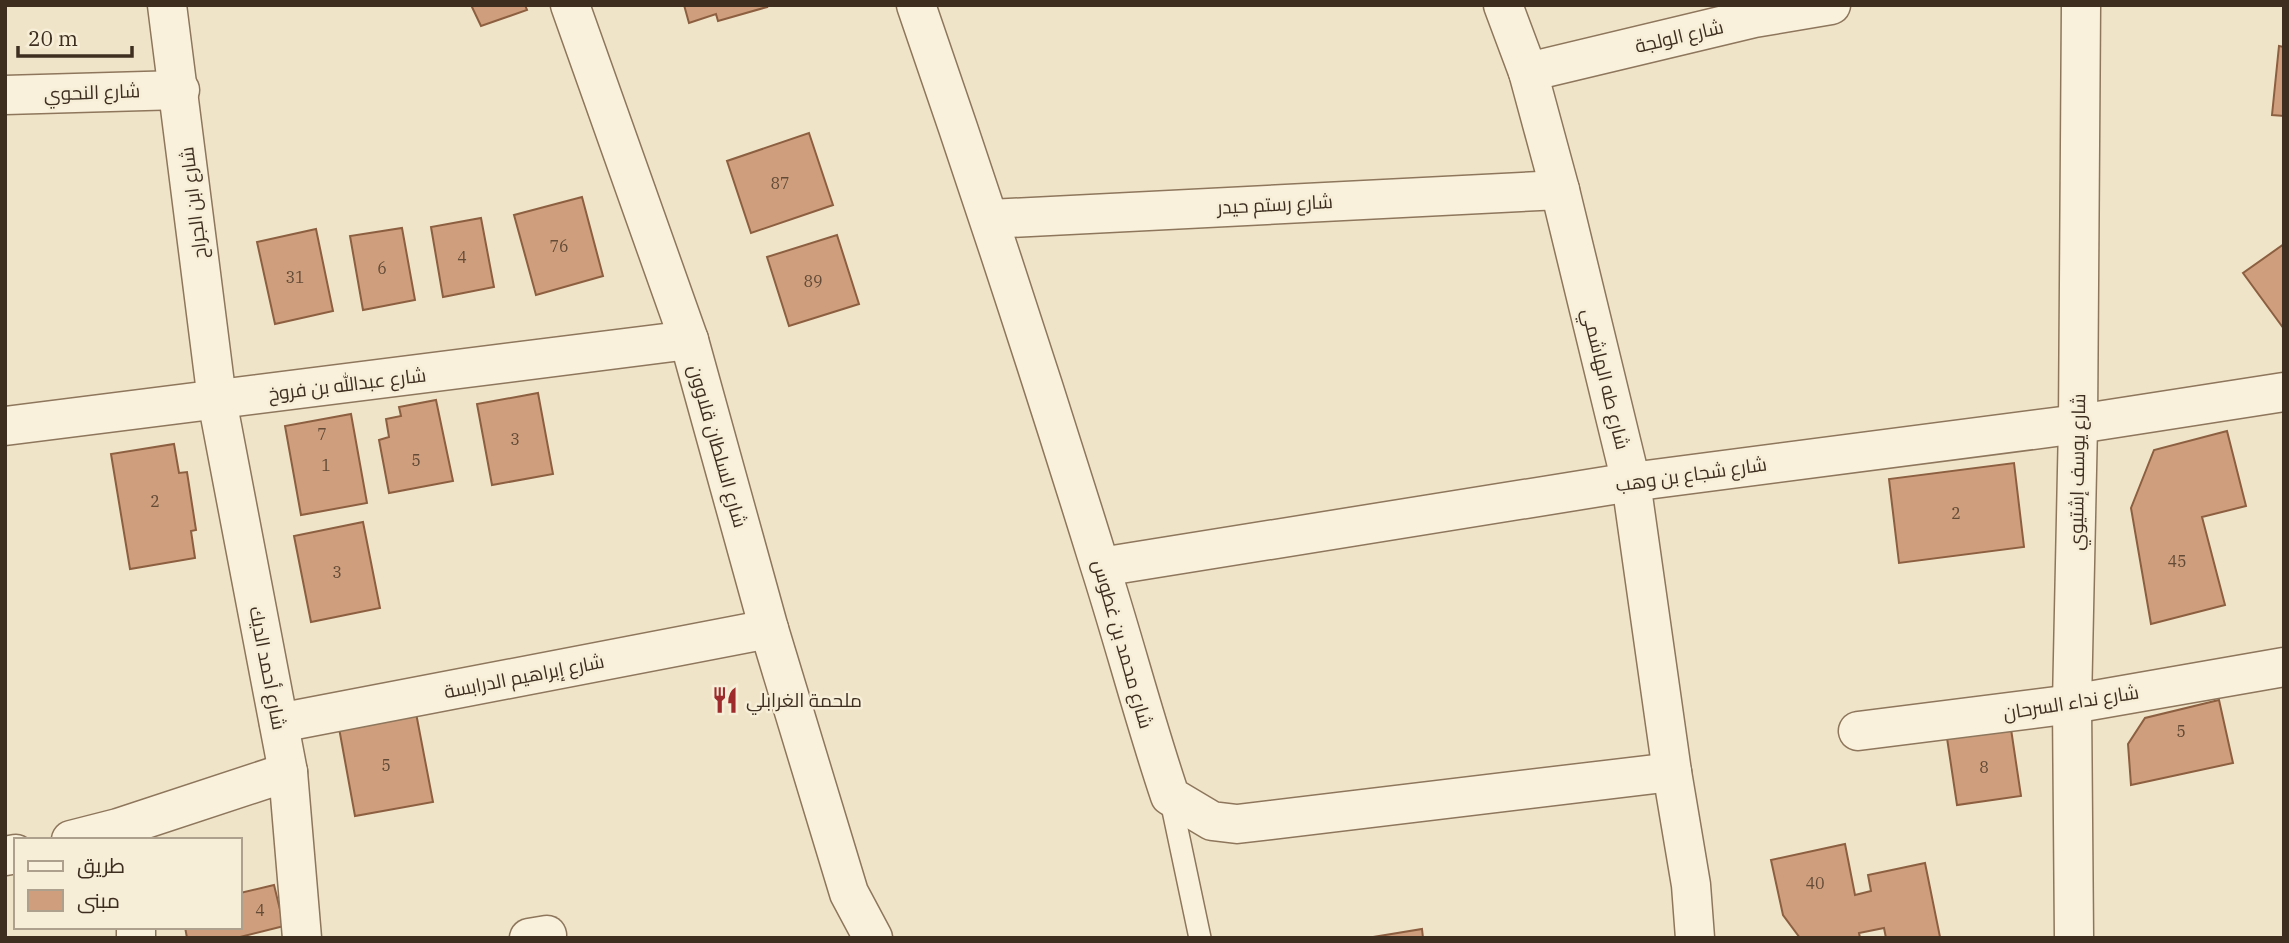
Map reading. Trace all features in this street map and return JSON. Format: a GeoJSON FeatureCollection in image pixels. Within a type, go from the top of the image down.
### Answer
{"type":"FeatureCollection","features":[{"type":"Feature","properties":{"kind":"street","name":"شارع ابن الجراح"},"geometry":{"type":"LineString","coordinates":[[167,5],[180,90],[217,400]]}},
{"type":"Feature","properties":{"kind":"street","name":"شارع السلطان قلاوون"},"geometry":{"type":"LineString","coordinates":[[570,5],[689,340],[769,629],[849,893],[873,938]]}},
{"type":"Feature","properties":{"kind":"street","name":"شارع محمد بن غطوس"},"geometry":{"type":"LineString","coordinates":[[916,5],[990,219],[1101,567],[1150,738],[1170,796]]}},
{"type":"Feature","properties":{"kind":"street","name":"شارع طه الهاشمي"},"geometry":{"type":"LineString","coordinates":[[1503,5],[1528,72],[1560,190],[1631,482],[1672,772],[1691,885],[1695,938]]}},
{"type":"Feature","properties":{"kind":"street","name":"شارع الولجة"},"geometry":{"type":"LineString","coordinates":[[1528,72],[1753,12],[1830,5]]}},
{"type":"Feature","properties":{"kind":"street","name":"شارع يوسف إشتيوي"},"geometry":{"type":"LineString","coordinates":[[2074,938],[2071,704],[2078,424],[2081,5]]}},
{"type":"Feature","properties":{"kind":"street","name":"شارع النحوي"},"geometry":{"type":"LineString","coordinates":[[5,95],[180,90]]}},
{"type":"Feature","properties":{"kind":"street","name":"شارع رستم حيدر"},"geometry":{"type":"LineString","coordinates":[[990,219],[1560,190]]}},
{"type":"Feature","properties":{"kind":"street","name":"شارع عبدالله بن فروخ"},"geometry":{"type":"LineString","coordinates":[[5,426],[689,340]]}},
{"type":"Feature","properties":{"kind":"street","name":"شارع شجاع بن وهب"},"geometry":{"type":"LineString","coordinates":[[1101,567],[1631,482],[2078,424],[2284,392]]}},
{"type":"Feature","properties":{"kind":"street","name":"شارع أحمد الديك"},"geometry":{"type":"LineString","coordinates":[[217,400],[288,772],[302,938]]}},
{"type":"Feature","properties":{"kind":"street","name":"شارع إبراهيم الدرابسة"},"geometry":{"type":"LineString","coordinates":[[279,723],[769,629]]}},
{"type":"Feature","properties":{"kind":"street","name":"شارع نداء السرحان"},"geometry":{"type":"LineString","coordinates":[[1858,731],[2071,704],[2284,667]]}},
{"type":"Feature","properties":{"kind":"street"},"geometry":{"type":"LineString","coordinates":[[87,838],[119,834],[288,772]]}},
{"type":"Feature","properties":{"kind":"street"},"geometry":{"type":"LineString","coordinates":[[1170,796],[1212,821],[1237,824],[1672,772]]}},
{"type":"Feature","properties":{"kind":"street","name":"شارع طه الهاشمي"},"geometry":{"type":"LineString","coordinates":[[1691,885],[1713,938]]}},
{"type":"Feature","properties":{"kind":"street","name":"شارع السلطان قلاوون"},"geometry":{"type":"LineString","coordinates":[[849,893],[851,938]]}},
{"type":"Feature","properties":{"kind":"lane"},"geometry":{"type":"LineString","coordinates":[[1170,796],[1200,938]]}},
{"type":"Feature","properties":{"kind":"building"},"geometry":{"type":"Polygon","coordinates":[[[471,5],[525,5],[527,10],[481,26],[471,5]]]}},
{"type":"Feature","properties":{"kind":"building"},"geometry":{"type":"Polygon","coordinates":[[[684,5],[767,7],[718,21],[716,14],[689,23],[684,5]]]}},
{"type":"Feature","properties":{"kind":"building"},"geometry":{"type":"Polygon","coordinates":[[[2279,46],[2284,47],[2284,116],[2272,115],[2279,46]]]}},
{"type":"Feature","properties":{"kind":"building"},"geometry":{"type":"Polygon","coordinates":[[[809,133],[833,205],[751,233],[727,161],[809,133]]]}},
{"type":"Feature","properties":{"kind":"building"},"geometry":{"type":"Polygon","coordinates":[[[582,197],[603,276],[536,295],[514,215],[582,197]]]}},
{"type":"Feature","properties":{"kind":"building"},"geometry":{"type":"Polygon","coordinates":[[[481,218],[494,287],[443,297],[431,227],[481,218]]]}},
{"type":"Feature","properties":{"kind":"building"},"geometry":{"type":"Polygon","coordinates":[[[402,228],[415,300],[363,310],[350,236],[402,228]]]}},
{"type":"Feature","properties":{"kind":"building"},"geometry":{"type":"Polygon","coordinates":[[[316,229],[333,311],[275,324],[257,242],[316,229]]]}},
{"type":"Feature","properties":{"kind":"building"},"geometry":{"type":"Polygon","coordinates":[[[837,235],[859,304],[789,326],[767,257],[837,235]]]}},
{"type":"Feature","properties":{"kind":"building"},"geometry":{"type":"Polygon","coordinates":[[[2284,244],[2284,329],[2243,273],[2284,244]]]}},
{"type":"Feature","properties":{"kind":"building"},"geometry":{"type":"Polygon","coordinates":[[[538,393],[553,474],[492,485],[477,404],[538,393]]]}},
{"type":"Feature","properties":{"kind":"building"},"geometry":{"type":"Polygon","coordinates":[[[436,400],[453,481],[389,493],[379,440],[389,437],[386,419],[401,416],[399,407],[436,400]]]}},
{"type":"Feature","properties":{"kind":"building"},"geometry":{"type":"Polygon","coordinates":[[[351,414],[367,503],[301,515],[285,426],[351,414]]]}},
{"type":"Feature","properties":{"kind":"building"},"geometry":{"type":"Polygon","coordinates":[[[2227,431],[2246,506],[2202,517],[2225,605],[2151,624],[2131,508],[2154,450],[2227,431]]]}},
{"type":"Feature","properties":{"kind":"building"},"geometry":{"type":"Polygon","coordinates":[[[174,444],[179,473],[187,472],[196,530],[191,531],[195,558],[130,569],[111,454],[174,444]]]}},
{"type":"Feature","properties":{"kind":"building"},"geometry":{"type":"Polygon","coordinates":[[[2014,463],[2024,547],[1899,563],[1889,479],[2014,463]]]}},
{"type":"Feature","properties":{"kind":"building"},"geometry":{"type":"Polygon","coordinates":[[[363,522],[380,608],[311,622],[294,536],[363,522]]]}},
{"type":"Feature","properties":{"kind":"building"},"geometry":{"type":"Polygon","coordinates":[[[2219,700],[2233,763],[2131,785],[2128,744],[2145,718],[2219,700]]]}},
{"type":"Feature","properties":{"kind":"building"},"geometry":{"type":"Polygon","coordinates":[[[416,713],[433,802],[355,816],[339,728],[416,713]]]}},
{"type":"Feature","properties":{"kind":"building"},"geometry":{"type":"Polygon","coordinates":[[[2011,729],[2021,796],[1957,805],[1947,738],[2011,729]]]}},
{"type":"Feature","properties":{"kind":"building"},"geometry":{"type":"Polygon","coordinates":[[[1845,844],[1855,895],[1871,891],[1868,875],[1925,863],[1940,937],[1886,938],[1884,928],[1859,933],[1860,938],[1800,938],[1783,915],[1771,860],[1845,844]]]}},
{"type":"Feature","properties":{"kind":"building"},"geometry":{"type":"Polygon","coordinates":[[[274,885],[284,926],[236,938],[187,938],[185,929],[242,929],[242,893],[274,885]]]}},
{"type":"Feature","properties":{"kind":"building"},"geometry":{"type":"Polygon","coordinates":[[[1422,929],[1423,938],[1367,938],[1422,929]]]}},
{"type":"Feature","properties":{"kind":"place","name":"ملحمة الغرابلي"},"geometry":{"type":"Point","coordinates":[725,700]}}]}
